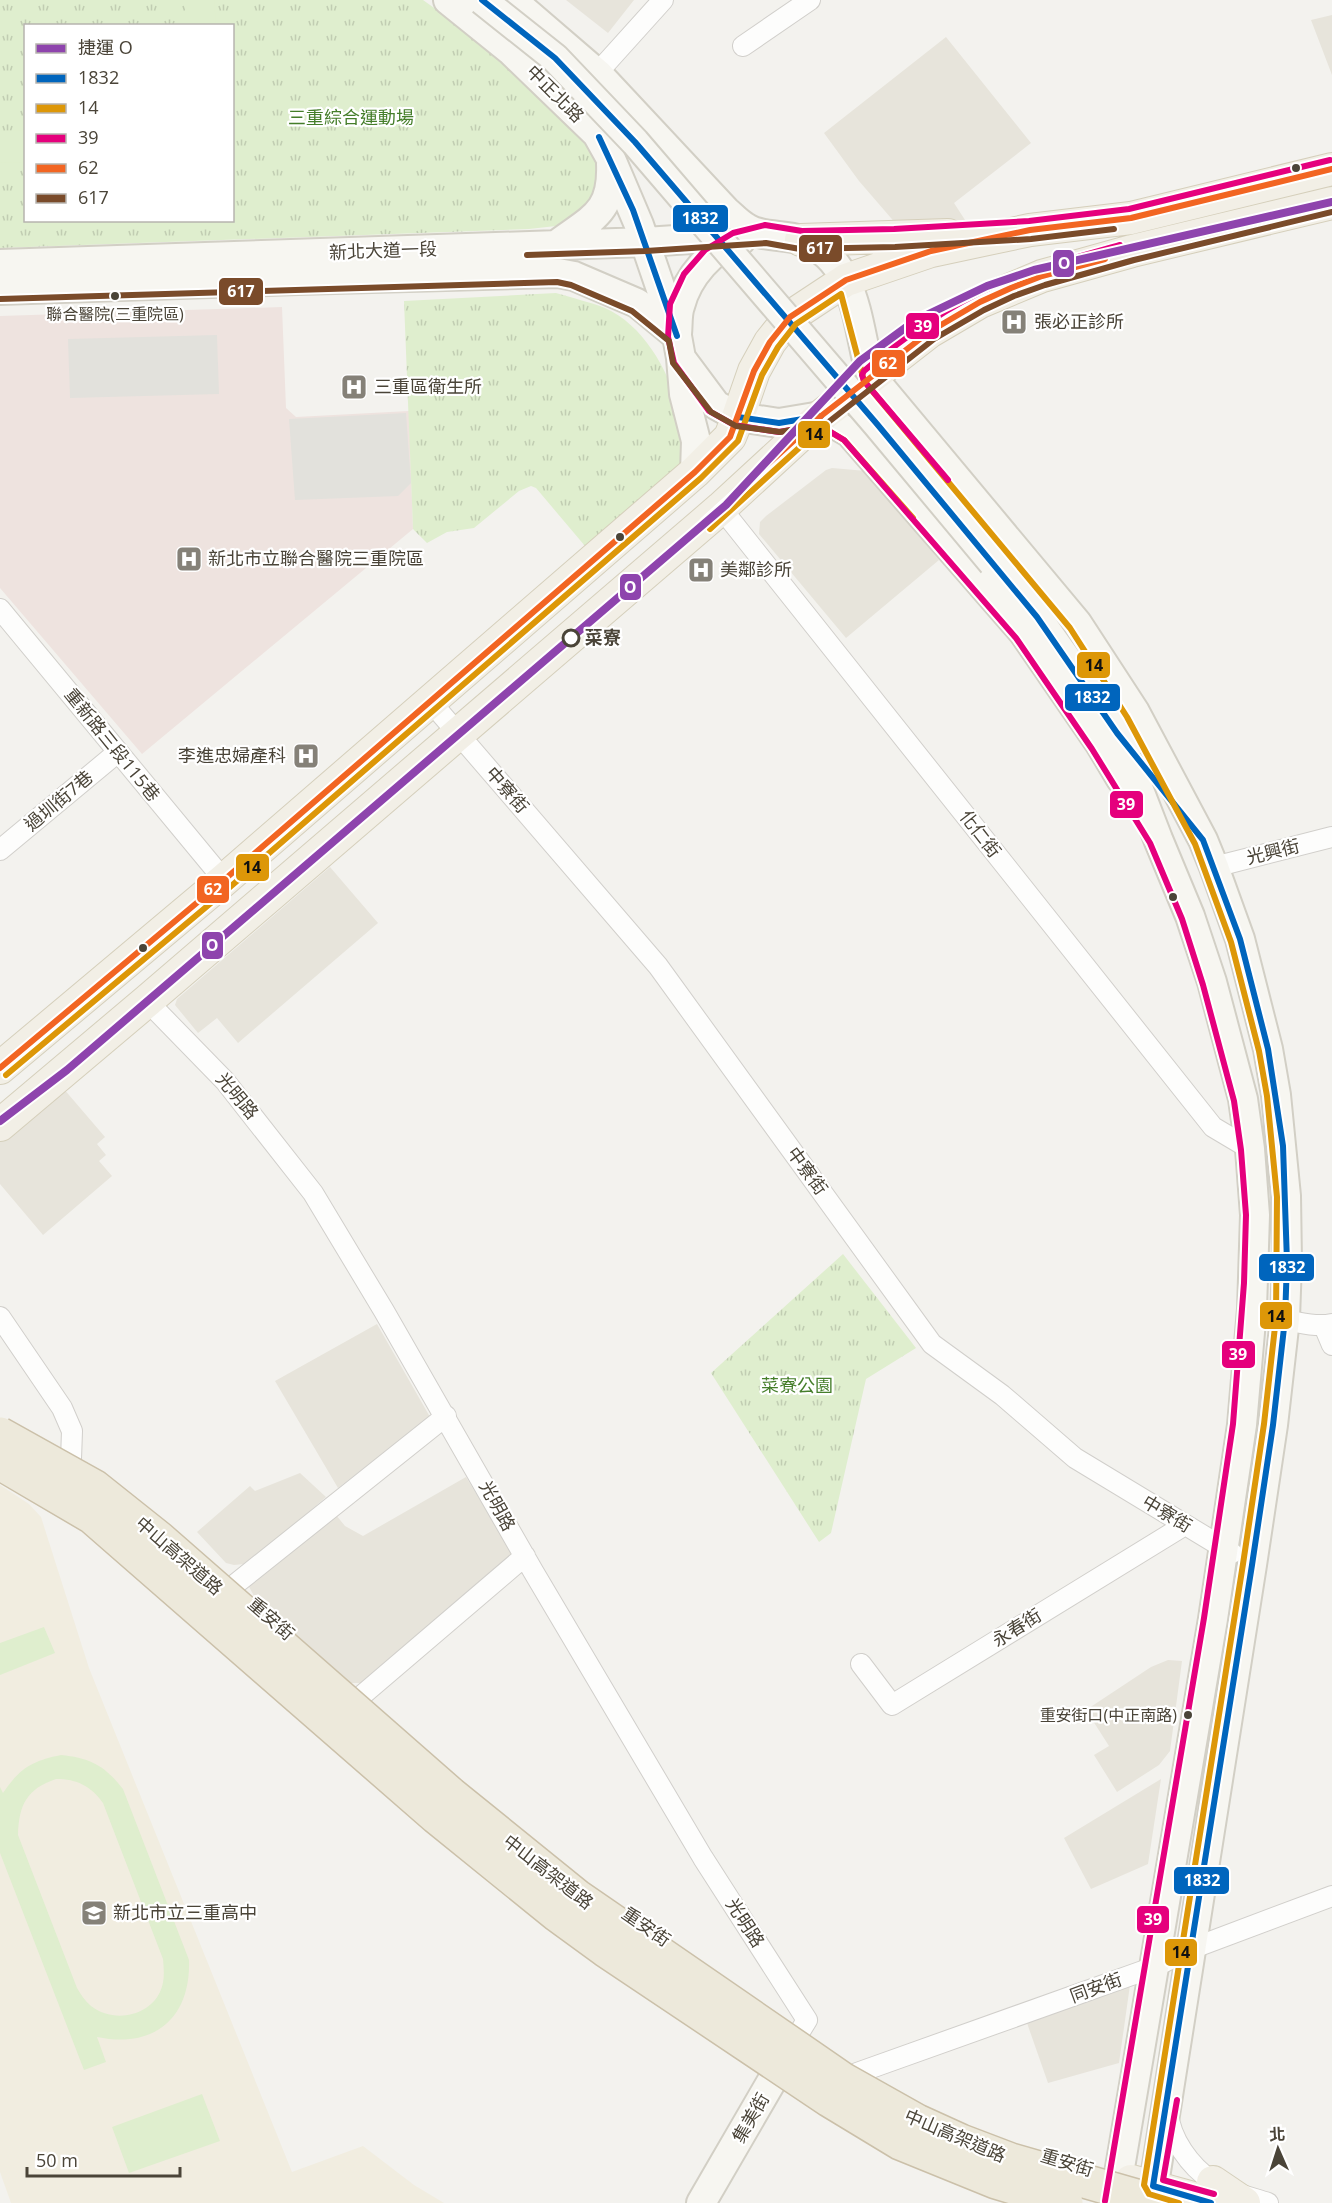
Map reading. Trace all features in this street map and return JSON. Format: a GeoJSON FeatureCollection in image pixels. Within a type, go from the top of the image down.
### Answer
{"type":"FeatureCollection","features":[{"type":"Feature","properties":{"kind":"highway","name":"中山高架道路"},"geometry":{"type":"LineString","coordinates":[[0,1434],[78,1477],[110,1498],[168,1545],[459,1800],[577,1896],[844,2080],[916,2121],[1011,2160],[1155,2198]]}},
{"type":"Feature","properties":{"kind":"highway","name":"中山高架道路"},"geometry":{"type":"LineString","coordinates":[[0,1463],[92,1517],[436,1817],[548,1908],[605,1950],[838,2106],[900,2143],[996,2182],[1066,2203]]}},
{"type":"Feature","properties":{"kind":"main road","name":"中正北路"},"geometry":{"type":"LineString","coordinates":[[448,0],[510,50],[597,134],[611,159],[645,242],[679,347],[716,405],[738,417],[779,423],[821,416]]}},
{"type":"Feature","properties":{"kind":"main road"},"geometry":{"type":"LineString","coordinates":[[482,0],[555,58],[635,142],[877,424],[1037,617],[1118,733],[1203,840]]}},
{"type":"Feature","properties":{"kind":"main road"},"geometry":{"type":"LineString","coordinates":[[512,0],[598,74],[726,211],[747,229],[766,234],[801,240],[894,238],[1030,230],[1131,218],[1332,169]]}},
{"type":"Feature","properties":{"kind":"main road"},"geometry":{"type":"LineString","coordinates":[[556,245],[596,216],[606,202],[612,185],[611,159]]}},
{"type":"Feature","properties":{"kind":"main road"},"geometry":{"type":"LineString","coordinates":[[0,1125],[147,1002],[721,508],[821,416],[929,332],[980,302],[1042,276],[1132,251],[1332,203]]}},
{"type":"Feature","properties":{"kind":"main road"},"geometry":{"type":"LineString","coordinates":[[0,1068],[224,880],[695,472],[730,436],[754,371],[770,342],[790,317],[846,280],[931,252],[1030,230]]}},
{"type":"Feature","properties":{"kind":"main road"},"geometry":{"type":"LineString","coordinates":[[695,472],[696,441],[684,394],[679,347],[680,307],[691,279],[710,257],[736,241],[766,234]]}},
{"type":"Feature","properties":{"kind":"main road","name":"新北大道一段"},"geometry":{"type":"LineString","coordinates":[[0,264],[645,242],[766,234]]}},
{"type":"Feature","properties":{"kind":"main road"},"geometry":{"type":"LineString","coordinates":[[801,240],[819,249],[832,261],[846,280],[853,299],[863,350],[871,376],[1077,622],[1135,712],[1203,840],[1214,867],[1240,939],[1268,1049],[1276,1095],[1286,1196],[1285,1319],[1273,1425],[1167,2101],[1155,2198]]}},
{"type":"Feature","properties":{"kind":"main road","name":"新北大道一段"},"geometry":{"type":"LineString","coordinates":[[0,290],[558,273],[574,276],[637,303],[679,347]]}},
{"type":"Feature","properties":{"kind":"main road"},"geometry":{"type":"LineString","coordinates":[[821,416],[850,433],[1023,632],[1100,744],[1158,839]]}},
{"type":"Feature","properties":{"kind":"main road"},"geometry":{"type":"LineString","coordinates":[[1116,2190],[1224,1548],[1242,1425],[1252,1309],[1255,1215],[1250,1149],[1243,1099],[1212,982],[1190,916],[1118,733]]}},
{"type":"Feature","properties":{"kind":"main road","name":"重安街"},"geometry":{"type":"LineString","coordinates":[[0,1420],[71,1459],[119,1490],[476,1797],[580,1880],[857,2073],[934,2115],[1052,2159],[1116,2190],[1155,2198],[1211,2198]]}},
{"type":"Feature","properties":{"kind":"main road"},"geometry":{"type":"LineString","coordinates":[[0,1479],[44,1503],[84,1530],[137,1573],[419,1824],[529,1913],[636,1989],[862,2139],[954,2182],[1010,2203]]}},
{"type":"Feature","properties":{"kind":"main road","name":"集美街"},"geometry":{"type":"LineString","coordinates":[[701,2203],[800,2033]]}},
{"type":"Feature","properties":{"kind":"main road"},"geometry":{"type":"LineString","coordinates":[[1211,2198],[1244,2203]]}},
{"type":"Feature","properties":{"kind":"street"},"geometry":{"type":"LineString","coordinates":[[567,104],[598,74],[663,0]]}},
{"type":"Feature","properties":{"kind":"street"},"geometry":{"type":"LineString","coordinates":[[743,46],[810,0]]}},
{"type":"Feature","properties":{"kind":"street","name":"化仁街"},"geometry":{"type":"LineString","coordinates":[[721,508],[1213,1127],[1250,1149]]}},
{"type":"Feature","properties":{"kind":"street","name":"重新路三段115巷"},"geometry":{"type":"LineString","coordinates":[[3,618],[224,880]]}},
{"type":"Feature","properties":{"kind":"street","name":"中寮街"},"geometry":{"type":"LineString","coordinates":[[430,701],[658,966],[932,1344],[1002,1395],[1076,1458],[1252,1565]]}},
{"type":"Feature","properties":{"kind":"street","name":"過圳街7巷"},"geometry":{"type":"LineString","coordinates":[[0,850],[118,752]]}},
{"type":"Feature","properties":{"kind":"street","name":"光興街"},"geometry":{"type":"LineString","coordinates":[[1214,867],[1332,837]]}},
{"type":"Feature","properties":{"kind":"street","name":"光明路"},"geometry":{"type":"LineString","coordinates":[[147,1002],[225,1081],[313,1193],[704,1858],[807,2020],[800,2033]]}},
{"type":"Feature","properties":{"kind":"street"},"geometry":{"type":"LineString","coordinates":[[1252,1309],[1285,1319],[1328,1325],[1332,1345]]}},
{"type":"Feature","properties":{"kind":"street"},"geometry":{"type":"LineString","coordinates":[[0,1317],[62,1408],[72,1431],[71,1459]]}},
{"type":"Feature","properties":{"kind":"street"},"geometry":{"type":"LineString","coordinates":[[233,1586],[446,1416]]}},
{"type":"Feature","properties":{"kind":"street","name":"永春街"},"geometry":{"type":"LineString","coordinates":[[861,1664],[892,1705],[1185,1525]]}},
{"type":"Feature","properties":{"kind":"street"},"geometry":{"type":"LineString","coordinates":[[311,1726],[360,1697],[525,1556]]}},
{"type":"Feature","properties":{"kind":"street","name":"同安街"},"geometry":{"type":"LineString","coordinates":[[857,2073],[1154,1967],[1191,1948],[1332,1896]]}},
{"type":"Feature","properties":{"kind":"street","name":"重安街"},"geometry":{"type":"LineString","coordinates":[[1167,2101],[1169,2121],[1177,2142],[1211,2198],[1243,2196],[1268,2203]]}},
{"type":"Feature","properties":{"kind":"shaded area"},"geometry":{"type":"Polygon","coordinates":[[[566,0],[634,0],[608,33],[566,0]]]}},
{"type":"Feature","properties":{"kind":"shaded area"},"geometry":{"type":"Polygon","coordinates":[[[1332,15],[1332,75],[1311,20],[1332,15]]]}},
{"type":"Feature","properties":{"kind":"shaded area"},"geometry":{"type":"Polygon","coordinates":[[[946,37],[1031,143],[954,203],[967,223],[897,225],[859,181],[824,133],[946,37]]]}},
{"type":"Feature","properties":{"kind":"shaded area","name":"新北市立聯合醫院三重院區"},"geometry":{"type":"Polygon","coordinates":[[[282,307],[286,408],[296,417],[409,411],[413,529],[142,754],[0,588],[0,316],[282,307]]]}},
{"type":"Feature","properties":{"kind":"shaded area"},"geometry":{"type":"Polygon","coordinates":[[[217,335],[219,394],[70,398],[68,339],[217,335]]]}},
{"type":"Feature","properties":{"kind":"shaded area"},"geometry":{"type":"Polygon","coordinates":[[[406,413],[411,483],[398,496],[295,500],[289,419],[406,413]]]}},
{"type":"Feature","properties":{"kind":"shaded area"},"geometry":{"type":"Polygon","coordinates":[[[832,468],[866,471],[939,560],[846,638],[759,534],[760,522],[766,516],[826,470],[832,468]]]}},
{"type":"Feature","properties":{"kind":"shaded area"},"geometry":{"type":"Polygon","coordinates":[[[330,867],[378,923],[238,1043],[217,1018],[198,1033],[175,1005],[177,999],[330,867]]]}},
{"type":"Feature","properties":{"kind":"shaded area"},"geometry":{"type":"Polygon","coordinates":[[[63,1088],[105,1137],[97,1144],[106,1155],[99,1161],[112,1176],[43,1235],[0,1184],[0,1140],[63,1088]]]}},
{"type":"Feature","properties":{"kind":"shaded area"},"geometry":{"type":"Polygon","coordinates":[[[377,1324],[430,1417],[338,1488],[275,1381],[377,1324]]]}},
{"type":"Feature","properties":{"kind":"shaded area"},"geometry":{"type":"Polygon","coordinates":[[[300,1473],[326,1497],[254,1559],[244,1564],[226,1563],[197,1532],[250,1486],[255,1491],[300,1473]]]}},
{"type":"Feature","properties":{"kind":"shaded area"},"geometry":{"type":"Polygon","coordinates":[[[466,1477],[513,1554],[366,1683],[342,1683],[258,1603],[248,1585],[336,1515],[345,1526],[363,1536],[466,1477]]]}},
{"type":"Feature","properties":{"kind":"shaded area","name":"新北市立三重高中"},"geometry":{"type":"Polygon","coordinates":[[[0,1485],[29,1504],[41,1517],[89,1668],[292,2172],[363,2146],[414,2185],[444,2203],[11,2203],[0,2172],[0,1485]]]}},
{"type":"Feature","properties":{"kind":"shaded area"},"geometry":{"type":"Polygon","coordinates":[[[1168,1660],[1182,1661],[1170,1751],[1159,1765],[1117,1792],[1094,1755],[1109,1746],[1086,1710],[1151,1667],[1168,1660]]]}},
{"type":"Feature","properties":{"kind":"shaded area"},"geometry":{"type":"Polygon","coordinates":[[[1161,1779],[1148,1864],[1091,1889],[1064,1838],[1161,1779]]]}},
{"type":"Feature","properties":{"kind":"shaded area"},"geometry":{"type":"Polygon","coordinates":[[[1130,1985],[1119,2063],[1048,2083],[1027,2023],[1130,1985]]]}},
{"type":"Feature","properties":{"kind":"green space","name":"三重綜合運動場"},"geometry":{"type":"Polygon","coordinates":[[[0,0],[423,0],[468,32],[582,135],[598,159],[598,196],[565,225],[529,229],[0,248],[0,0]]]}},
{"type":"Feature","properties":{"kind":"green space"},"geometry":{"type":"Polygon","coordinates":[[[185,0],[214,0],[216,24],[185,24],[185,0]]]}},
{"type":"Feature","properties":{"kind":"green space"},"geometry":{"type":"Polygon","coordinates":[[[24,130],[24,162],[0,163],[0,131],[24,130]]]}},
{"type":"Feature","properties":{"kind":"green space"},"geometry":{"type":"Polygon","coordinates":[[[556,293],[605,308],[619,316],[642,336],[652,349],[667,377],[678,406],[685,466],[585,546],[536,488],[531,486],[519,491],[474,528],[447,532],[427,543],[413,529],[404,301],[556,293]]]}},
{"type":"Feature","properties":{"kind":"green space","name":"菜寮公園"},"geometry":{"type":"Polygon","coordinates":[[[843,1254],[916,1348],[866,1379],[831,1533],[819,1542],[711,1373],[843,1254]]]}},
{"type":"Feature","properties":{"kind":"green space"},"geometry":{"type":"Polygon","coordinates":[[[44,1627],[55,1653],[0,1675],[0,1643],[44,1627]]]}},
{"type":"Feature","properties":{"kind":"green space"},"geometry":{"type":"Polygon","coordinates":[[[61,1755],[81,1758],[96,1764],[110,1774],[123,1789],[189,1960],[188,1980],[183,1998],[176,2013],[165,2025],[152,2033],[136,2038],[117,2040],[97,2037],[106,2062],[84,2070],[0,1853],[0,1787],[3,1793],[21,1772],[34,1763],[61,1755]],[[64,1779],[46,1783],[26,1799],[20,1815],[18,1835],[80,1993],[89,2004],[100,2011],[119,2016],[129,2015],[147,2007],[160,1992],[164,1972],[163,1959],[103,1803],[94,1792],[83,1785],[64,1779]]]}},
{"type":"Feature","properties":{"kind":"green space"},"geometry":{"type":"Polygon","coordinates":[[[202,2094],[220,2141],[129,2173],[112,2127],[202,2094]]]}},
{"type":"Feature","properties":{"kind":"metro line","name":"O"},"geometry":{"type":"LineString","coordinates":[[0,1121],[67,1070],[726,505],[860,361],[916,320],[987,286],[1034,270],[1332,202]]}},
{"type":"Feature","properties":{"kind":"transit line","name":"1832"},"geometry":{"type":"LineString","coordinates":[[482,0],[555,58],[635,142],[877,424],[1037,617],[1117,733],[1203,840],[1240,939],[1268,1049],[1283,1146],[1287,1262],[1285,1319],[1273,1425],[1252,1565],[1153,2186]]}},
{"type":"Feature","properties":{"kind":"transit line","name":"1832"},"geometry":{"type":"LineString","coordinates":[[599,137],[633,210],[677,336]]}},
{"type":"Feature","properties":{"kind":"transit line","name":"39"},"geometry":{"type":"LineString","coordinates":[[1105,2201],[1204,1618],[1233,1424],[1244,1283],[1246,1215],[1241,1150],[1234,1101],[1203,985],[1182,919],[1150,843],[1092,749],[1016,638],[844,440],[819,425],[779,432],[734,425],[709,411],[674,363],[668,337],[670,304],[684,274],[705,250],[733,233],[765,225],[802,231],[894,229],[1029,221],[1129,209],[1330,160]]}},
{"type":"Feature","properties":{"kind":"transit line","name":"62"},"geometry":{"type":"LineString","coordinates":[[0,1068],[224,880],[695,472],[730,437],[754,371],[770,342],[790,317],[846,280],[931,251],[1030,230],[1131,218],[1332,169]]}},
{"type":"Feature","properties":{"kind":"transit line","name":"617"},"geometry":{"type":"LineString","coordinates":[[0,299],[557,282],[571,285],[632,311],[669,341],[673,363],[711,412],[736,426],[780,432],[826,424],[934,339],[984,310],[1014,296],[1134,260],[1332,212]]}},
{"type":"Feature","properties":{"kind":"transit line","name":"617"},"geometry":{"type":"LineString","coordinates":[[527,255],[646,251],[766,243],[800,249],[895,247],[1031,239],[1114,229]]}},
{"type":"Feature","properties":{"kind":"transit line","name":"39"},"geometry":{"type":"LineString","coordinates":[[948,480],[864,381],[862,375],[864,371],[927,323],[979,293],[1026,273],[1120,245]]}},
{"type":"Feature","properties":{"kind":"transit line","name":"62"},"geometry":{"type":"LineString","coordinates":[[704,522],[821,416],[929,332],[980,302],[1011,288],[1042,276],[1105,259]]}},
{"type":"Feature","properties":{"kind":"transit line","name":"14"},"geometry":{"type":"LineString","coordinates":[[6,1075],[230,887],[701,478],[738,441],[762,375],[778,347],[796,324],[841,294],[864,381],[1070,628],[1127,717],[1195,844],[1231,942],[1259,1051],[1267,1096],[1277,1197],[1276,1318],[1264,1424],[1243,1564],[1144,2185],[1149,2194],[1179,2203]]}},
{"type":"Feature","properties":{"kind":"transit line","name":"1832"},"geometry":{"type":"LineString","coordinates":[[738,417],[779,423],[821,416]]}},
{"type":"Feature","properties":{"kind":"transit line","name":"14"},"geometry":{"type":"LineString","coordinates":[[710,529],[822,427],[844,440],[913,518]]}},
{"type":"Feature","properties":{"kind":"transit line","name":"39"},"geometry":{"type":"LineString","coordinates":[[1177,2100],[1163,2180],[1214,2194]]}},
{"type":"Feature","properties":{"kind":"transit line","name":"1832"},"geometry":{"type":"LineString","coordinates":[[1153,2186],[1211,2203]]}},
{"type":"Feature","properties":{"kind":"place","name":"聯合醫院(三重院區)"},"geometry":{"type":"Point","coordinates":[115,296]}},
{"type":"Feature","properties":{"kind":"place","name":"張必正診所"},"geometry":{"type":"Point","coordinates":[1014,322]}},
{"type":"Feature","properties":{"kind":"place","name":"三重區衛生所"},"geometry":{"type":"Point","coordinates":[354,387]}},
{"type":"Feature","properties":{"kind":"place","name":"新北市立聯合醫院三重院區"},"geometry":{"type":"Point","coordinates":[189,559]}},
{"type":"Feature","properties":{"kind":"place","name":"美鄰診所"},"geometry":{"type":"Point","coordinates":[701,570]}},
{"type":"Feature","properties":{"kind":"place","name":"菜寮"},"geometry":{"type":"Point","coordinates":[571,638]}},
{"type":"Feature","properties":{"kind":"place","name":"李進忠婦產科"},"geometry":{"type":"Point","coordinates":[306,756]}},
{"type":"Feature","properties":{"kind":"place","name":"重安街口(中正南路)"},"geometry":{"type":"Point","coordinates":[1188,1715]}},
{"type":"Feature","properties":{"kind":"place","name":"新北市立三重高中"},"geometry":{"type":"Point","coordinates":[94,1913]}}]}
